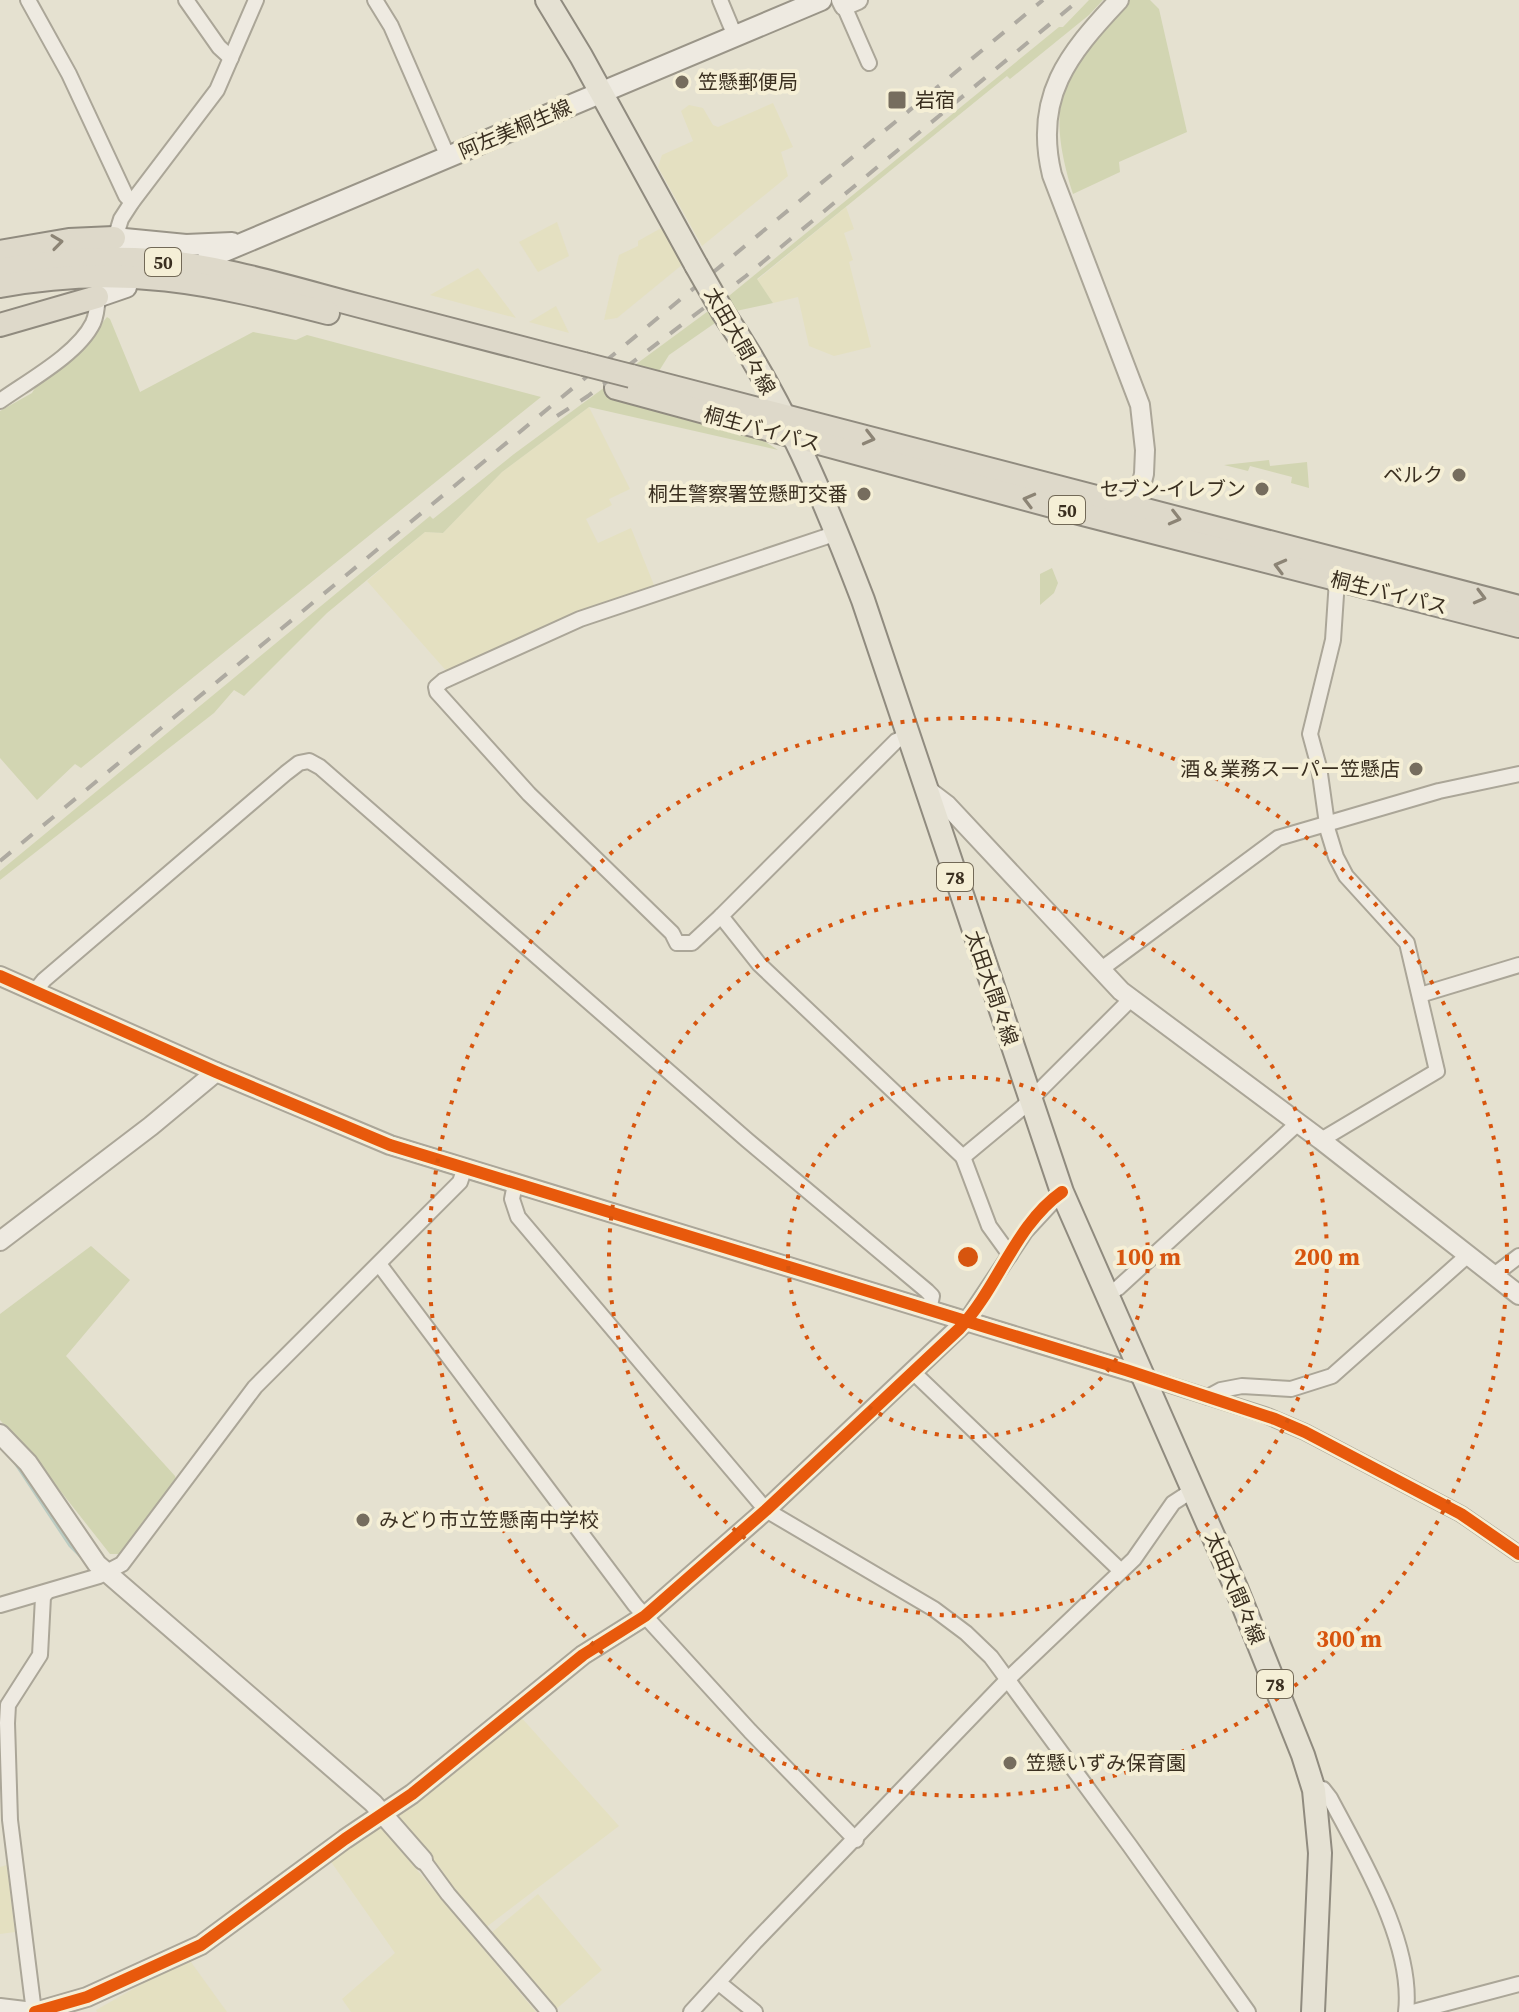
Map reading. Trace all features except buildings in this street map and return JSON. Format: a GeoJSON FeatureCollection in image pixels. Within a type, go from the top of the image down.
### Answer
{"type":"FeatureCollection","features":[{"type":"Feature","properties":{"kind":"highway"},"geometry":{"type":"LineString","coordinates":[[0,252],[69,240],[113,244]]}},
{"type":"Feature","properties":{"kind":"highway","name":"桐生バイパス"},"geometry":{"type":"LineString","coordinates":[[0,270],[40,263],[135,259],[266,281],[623,382],[782,415],[1337,580],[1519,626]]}},
{"type":"Feature","properties":{"kind":"highway","name":"桐生バイパス"},"geometry":{"type":"LineString","coordinates":[[0,286],[87,275],[198,282],[577,370]]}},
{"type":"Feature","properties":{"kind":"highway"},"geometry":{"type":"LineString","coordinates":[[0,325],[98,292]]}},
{"type":"Feature","properties":{"kind":"highway","name":"桐生バイパス"},"geometry":{"type":"LineString","coordinates":[[623,382],[792,436],[1519,607]]}},
{"type":"Feature","properties":{"kind":"main road","name":"太田大間々線"},"geometry":{"type":"LineString","coordinates":[[547,0],[782,415],[837,533],[863,600],[1062,1192],[1193,1490],[1292,1727],[1314,1790],[1320,1853],[1313,2012]]}},
{"type":"Feature","properties":{"kind":"main road","name":"阿左美桐生線"},"geometry":{"type":"LineString","coordinates":[[208,258],[821,0]]}},
{"type":"Feature","properties":{"kind":"main road"},"geometry":{"type":"LineString","coordinates":[[113,244],[186,245],[248,241]]}},
{"type":"Feature","properties":{"kind":"main road"},"geometry":{"type":"LineString","coordinates":[[98,292],[126,287]]}},
{"type":"Feature","properties":{"kind":"street"},"geometry":{"type":"LineString","coordinates":[[28,0],[69,74],[126,196],[132,202]]}},
{"type":"Feature","properties":{"kind":"street"},"geometry":{"type":"LineString","coordinates":[[186,0],[219,47],[231,58]]}},
{"type":"Feature","properties":{"kind":"street"},"geometry":{"type":"LineString","coordinates":[[113,244],[121,219],[132,202],[212,97],[256,0]]}},
{"type":"Feature","properties":{"kind":"street"},"geometry":{"type":"LineString","coordinates":[[375,0],[391,26],[448,157]]}},
{"type":"Feature","properties":{"kind":"street"},"geometry":{"type":"LineString","coordinates":[[720,0],[735,36]]}},
{"type":"Feature","properties":{"kind":"street"},"geometry":{"type":"LineString","coordinates":[[1119,0],[1079,44],[1061,71],[1051,98],[1046,137],[1052,175],[1140,405],[1144,474],[1133,518]]}},
{"type":"Feature","properties":{"kind":"street"},"geometry":{"type":"LineString","coordinates":[[848,2],[869,63]]}},
{"type":"Feature","properties":{"kind":"street"},"geometry":{"type":"LineString","coordinates":[[0,401],[77,343],[94,322],[98,292]]}},
{"type":"Feature","properties":{"kind":"street"},"geometry":{"type":"LineString","coordinates":[[837,533],[580,619],[443,681],[436,687],[437,692],[529,794],[672,933],[677,943],[692,943],[896,741],[907,736]]}},
{"type":"Feature","properties":{"kind":"street"},"geometry":{"type":"LineString","coordinates":[[1321,1140],[1437,1071],[1407,943],[1346,876],[1336,857],[1327,823],[1319,767],[1310,734],[1334,632],[1337,580]]}},
{"type":"Feature","properties":{"kind":"street"},"geometry":{"type":"LineString","coordinates":[[35,991],[44,980],[286,773],[299,763],[309,761],[320,767],[747,1140],[927,1291],[932,1300],[929,1311]]}},
{"type":"Feature","properties":{"kind":"street"},"geometry":{"type":"LineString","coordinates":[[1100,970],[1278,838],[1439,791],[1519,774]]}},
{"type":"Feature","properties":{"kind":"street"},"geometry":{"type":"LineString","coordinates":[[926,789],[947,805],[1100,970],[1131,999],[1321,1140],[1519,1295]]}},
{"type":"Feature","properties":{"kind":"street"},"geometry":{"type":"LineString","coordinates":[[721,916],[759,964],[963,1157],[989,1226],[1010,1255]]}},
{"type":"Feature","properties":{"kind":"street"},"geometry":{"type":"LineString","coordinates":[[1420,995],[1519,965]]}},
{"type":"Feature","properties":{"kind":"street"},"geometry":{"type":"LineString","coordinates":[[0,976],[390,1145],[1142,1375],[1275,1419],[1461,1514],[1519,1554]]}},
{"type":"Feature","properties":{"kind":"street"},"geometry":{"type":"LineString","coordinates":[[963,1157],[1022,1108],[1131,999]]}},
{"type":"Feature","properties":{"kind":"street"},"geometry":{"type":"LineString","coordinates":[[0,1241],[139,1136],[216,1072]]}},
{"type":"Feature","properties":{"kind":"street"},"geometry":{"type":"LineString","coordinates":[[1106,1295],[1118,1288],[1298,1123]]}},
{"type":"Feature","properties":{"kind":"street"},"geometry":{"type":"LineString","coordinates":[[0,1605],[109,1572],[130,1556],[255,1387],[460,1182],[464,1170]]}},
{"type":"Feature","properties":{"kind":"street"},"geometry":{"type":"LineString","coordinates":[[515,1184],[512,1199],[518,1217],[766,1510],[934,1609],[980,1645],[1008,1679],[1248,2012]]}},
{"type":"Feature","properties":{"kind":"street"},"geometry":{"type":"LineString","coordinates":[[0,2008],[34,2012],[57,2008],[113,1987],[201,1945],[412,1794],[583,1655],[645,1616],[766,1510],[965,1322],[1036,1218],[1062,1192]]}},
{"type":"Feature","properties":{"kind":"street"},"geometry":{"type":"LineString","coordinates":[[1208,1397],[1221,1390],[1242,1386],[1291,1389],[1332,1376],[1468,1255]]}},
{"type":"Feature","properties":{"kind":"street"},"geometry":{"type":"LineString","coordinates":[[1494,1275],[1519,1256]]}},
{"type":"Feature","properties":{"kind":"street"},"geometry":{"type":"LineString","coordinates":[[379,1264],[645,1616],[750,1731],[856,1840]]}},
{"type":"Feature","properties":{"kind":"street"},"geometry":{"type":"LineString","coordinates":[[913,1372],[1121,1571]]}},
{"type":"Feature","properties":{"kind":"street"},"geometry":{"type":"LineString","coordinates":[[0,1434],[28,1463],[97,1564],[383,1813],[549,2012]]}},
{"type":"Feature","properties":{"kind":"street"},"geometry":{"type":"LineString","coordinates":[[691,2012],[1008,1679],[1134,1559],[1168,1509],[1193,1490]]}},
{"type":"Feature","properties":{"kind":"street"},"geometry":{"type":"LineString","coordinates":[[34,2012],[4,1767],[8,1705],[40,1655],[43,1597],[47,1592]]}},
{"type":"Feature","properties":{"kind":"street"},"geometry":{"type":"LineString","coordinates":[[1314,1790],[1323,1789],[1330,1798],[1378,1893],[1404,1962],[1408,1998],[1406,2012]]}},
{"type":"Feature","properties":{"kind":"street"},"geometry":{"type":"LineString","coordinates":[[719,1983],[755,2012]]}},
{"type":"Feature","properties":{"kind":"street"},"geometry":{"type":"LineString","coordinates":[[1413,2012],[1519,1984]]}},
{"type":"Feature","properties":{"kind":"shaded area"},"geometry":{"type":"Polygon","coordinates":[[[773,103],[793,147],[781,152],[788,176],[702,246],[658,167],[662,155],[693,141],[681,111],[689,105],[703,108],[713,125],[718,127],[773,103]]]}},
{"type":"Feature","properties":{"kind":"shaded area"},"geometry":{"type":"Polygon","coordinates":[[[846,207],[854,229],[844,233],[853,260],[849,262],[871,347],[834,356],[809,346],[798,297],[773,303],[757,280],[846,207]]]}},
{"type":"Feature","properties":{"kind":"shaded area"},"geometry":{"type":"Polygon","coordinates":[[[557,222],[569,256],[538,272],[519,242],[557,222]]]}},
{"type":"Feature","properties":{"kind":"shaded area"},"geometry":{"type":"Polygon","coordinates":[[[663,227],[683,264],[617,318],[604,320],[619,255],[638,246],[638,241],[663,227]]]}},
{"type":"Feature","properties":{"kind":"shaded area"},"geometry":{"type":"Polygon","coordinates":[[[478,268],[516,318],[430,295],[478,268]]]}},
{"type":"Feature","properties":{"kind":"shaded area"},"geometry":{"type":"Polygon","coordinates":[[[556,306],[569,333],[529,322],[556,306]]]}},
{"type":"Feature","properties":{"kind":"shaded area"},"geometry":{"type":"Polygon","coordinates":[[[589,407],[630,489],[609,499],[612,505],[586,519],[598,543],[631,528],[654,585],[652,591],[449,674],[367,581],[425,532],[443,533],[502,472],[589,407]]]}},
{"type":"Feature","properties":{"kind":"shaded area"},"geometry":{"type":"Polygon","coordinates":[[[519,1715],[619,1826],[485,1928],[460,1901],[442,1870],[398,1819],[399,1812],[519,1715]]]}},
{"type":"Feature","properties":{"kind":"shaded area"},"geometry":{"type":"Polygon","coordinates":[[[380,1826],[536,2012],[351,2012],[342,1999],[395,1953],[329,1859],[380,1826]]]}},
{"type":"Feature","properties":{"kind":"shaded area"},"geometry":{"type":"Polygon","coordinates":[[[7,1865],[15,1932],[0,1934],[0,1867],[7,1865]]]}},
{"type":"Feature","properties":{"kind":"shaded area"},"geometry":{"type":"Polygon","coordinates":[[[538,1894],[602,1970],[555,2010],[490,1934],[538,1894]]]}},
{"type":"Feature","properties":{"kind":"shaded area"},"geometry":{"type":"Polygon","coordinates":[[[188,1958],[227,2012],[97,2012],[96,2010],[188,1958]]]}},
{"type":"Feature","properties":{"kind":"green space"},"geometry":{"type":"Polygon","coordinates":[[[1089,0],[1103,0],[1010,79],[1007,76],[757,279],[773,303],[736,311],[732,307],[714,317],[715,323],[669,355],[659,371],[639,366],[604,395],[764,441],[778,450],[589,407],[502,472],[443,533],[425,532],[327,613],[244,696],[234,690],[214,713],[0,880],[0,871],[430,516],[433,519],[514,454],[730,295],[1059,27],[1063,27],[1089,0]]]}},
{"type":"Feature","properties":{"kind":"green space"},"geometry":{"type":"Polygon","coordinates":[[[1129,0],[1150,0],[1159,9],[1187,132],[1119,162],[1120,172],[1073,194],[1060,132],[1060,109],[1065,87],[1089,47],[1129,0]]]}},
{"type":"Feature","properties":{"kind":"green space"},"geometry":{"type":"Polygon","coordinates":[[[107,317],[140,392],[253,332],[296,340],[307,335],[541,397],[81,768],[75,764],[37,800],[0,758],[0,411],[32,393],[38,383],[81,349],[107,317]]]}},
{"type":"Feature","properties":{"kind":"green space"},"geometry":{"type":"Polygon","coordinates":[[[1269,460],[1270,466],[1307,462],[1309,488],[1291,483],[1292,477],[1250,466],[1248,471],[1224,465],[1269,460]]]}},
{"type":"Feature","properties":{"kind":"green space"},"geometry":{"type":"Polygon","coordinates":[[[1052,568],[1058,583],[1054,593],[1040,605],[1040,574],[1052,568]]]}},
{"type":"Feature","properties":{"kind":"green space"},"geometry":{"type":"Polygon","coordinates":[[[91,1246],[130,1280],[66,1356],[175,1476],[177,1482],[121,1554],[110,1554],[36,1460],[0,1420],[0,1314],[91,1246]]]}},
{"type":"Feature","properties":{"kind":"waterway"},"geometry":{"type":"LineString","coordinates":[[15,1462],[70,1545],[81,1556]]}},
{"type":"Feature","properties":{"kind":"railway"},"geometry":{"type":"LineString","coordinates":[[0,861],[1043,0]]}},
{"type":"Feature","properties":{"kind":"railway"},"geometry":{"type":"LineString","coordinates":[[557,416],[746,276],[1079,0]]}},
{"type":"Feature","properties":{"kind":"cycle path"},"geometry":{"type":"LineString","coordinates":[[0,976],[390,1145],[1126,1370],[1275,1419],[1461,1514],[1519,1554]]}},
{"type":"Feature","properties":{"kind":"cycle path"},"geometry":{"type":"LineString","coordinates":[[35,2012],[87,1997],[201,1945],[412,1794],[583,1655],[645,1616],[766,1510],[959,1329],[973,1313],[1019,1239],[1062,1192]]}},
{"type":"Feature","properties":{"kind":"place","name":"笠懸郵便局"},"geometry":{"type":"Point","coordinates":[682,82]}},
{"type":"Feature","properties":{"kind":"place","name":"岩宿"},"geometry":{"type":"Point","coordinates":[897,100]}},
{"type":"Feature","properties":{"kind":"place","name":"ベルク"},"geometry":{"type":"Point","coordinates":[1459,475]}},
{"type":"Feature","properties":{"kind":"place","name":"セブン-イレブン"},"geometry":{"type":"Point","coordinates":[1262,489]}},
{"type":"Feature","properties":{"kind":"place","name":"桐生警察署笠懸町交番"},"geometry":{"type":"Point","coordinates":[864,494]}},
{"type":"Feature","properties":{"kind":"place","name":"酒＆業務スーパー笠懸店"},"geometry":{"type":"Point","coordinates":[1416,769]}},
{"type":"Feature","properties":{"kind":"place","name":"みどり市立笠懸南中学校"},"geometry":{"type":"Point","coordinates":[363,1520]}},
{"type":"Feature","properties":{"kind":"place","name":"笠懸いずみ保育園"},"geometry":{"type":"Point","coordinates":[1010,1763]}}]}
